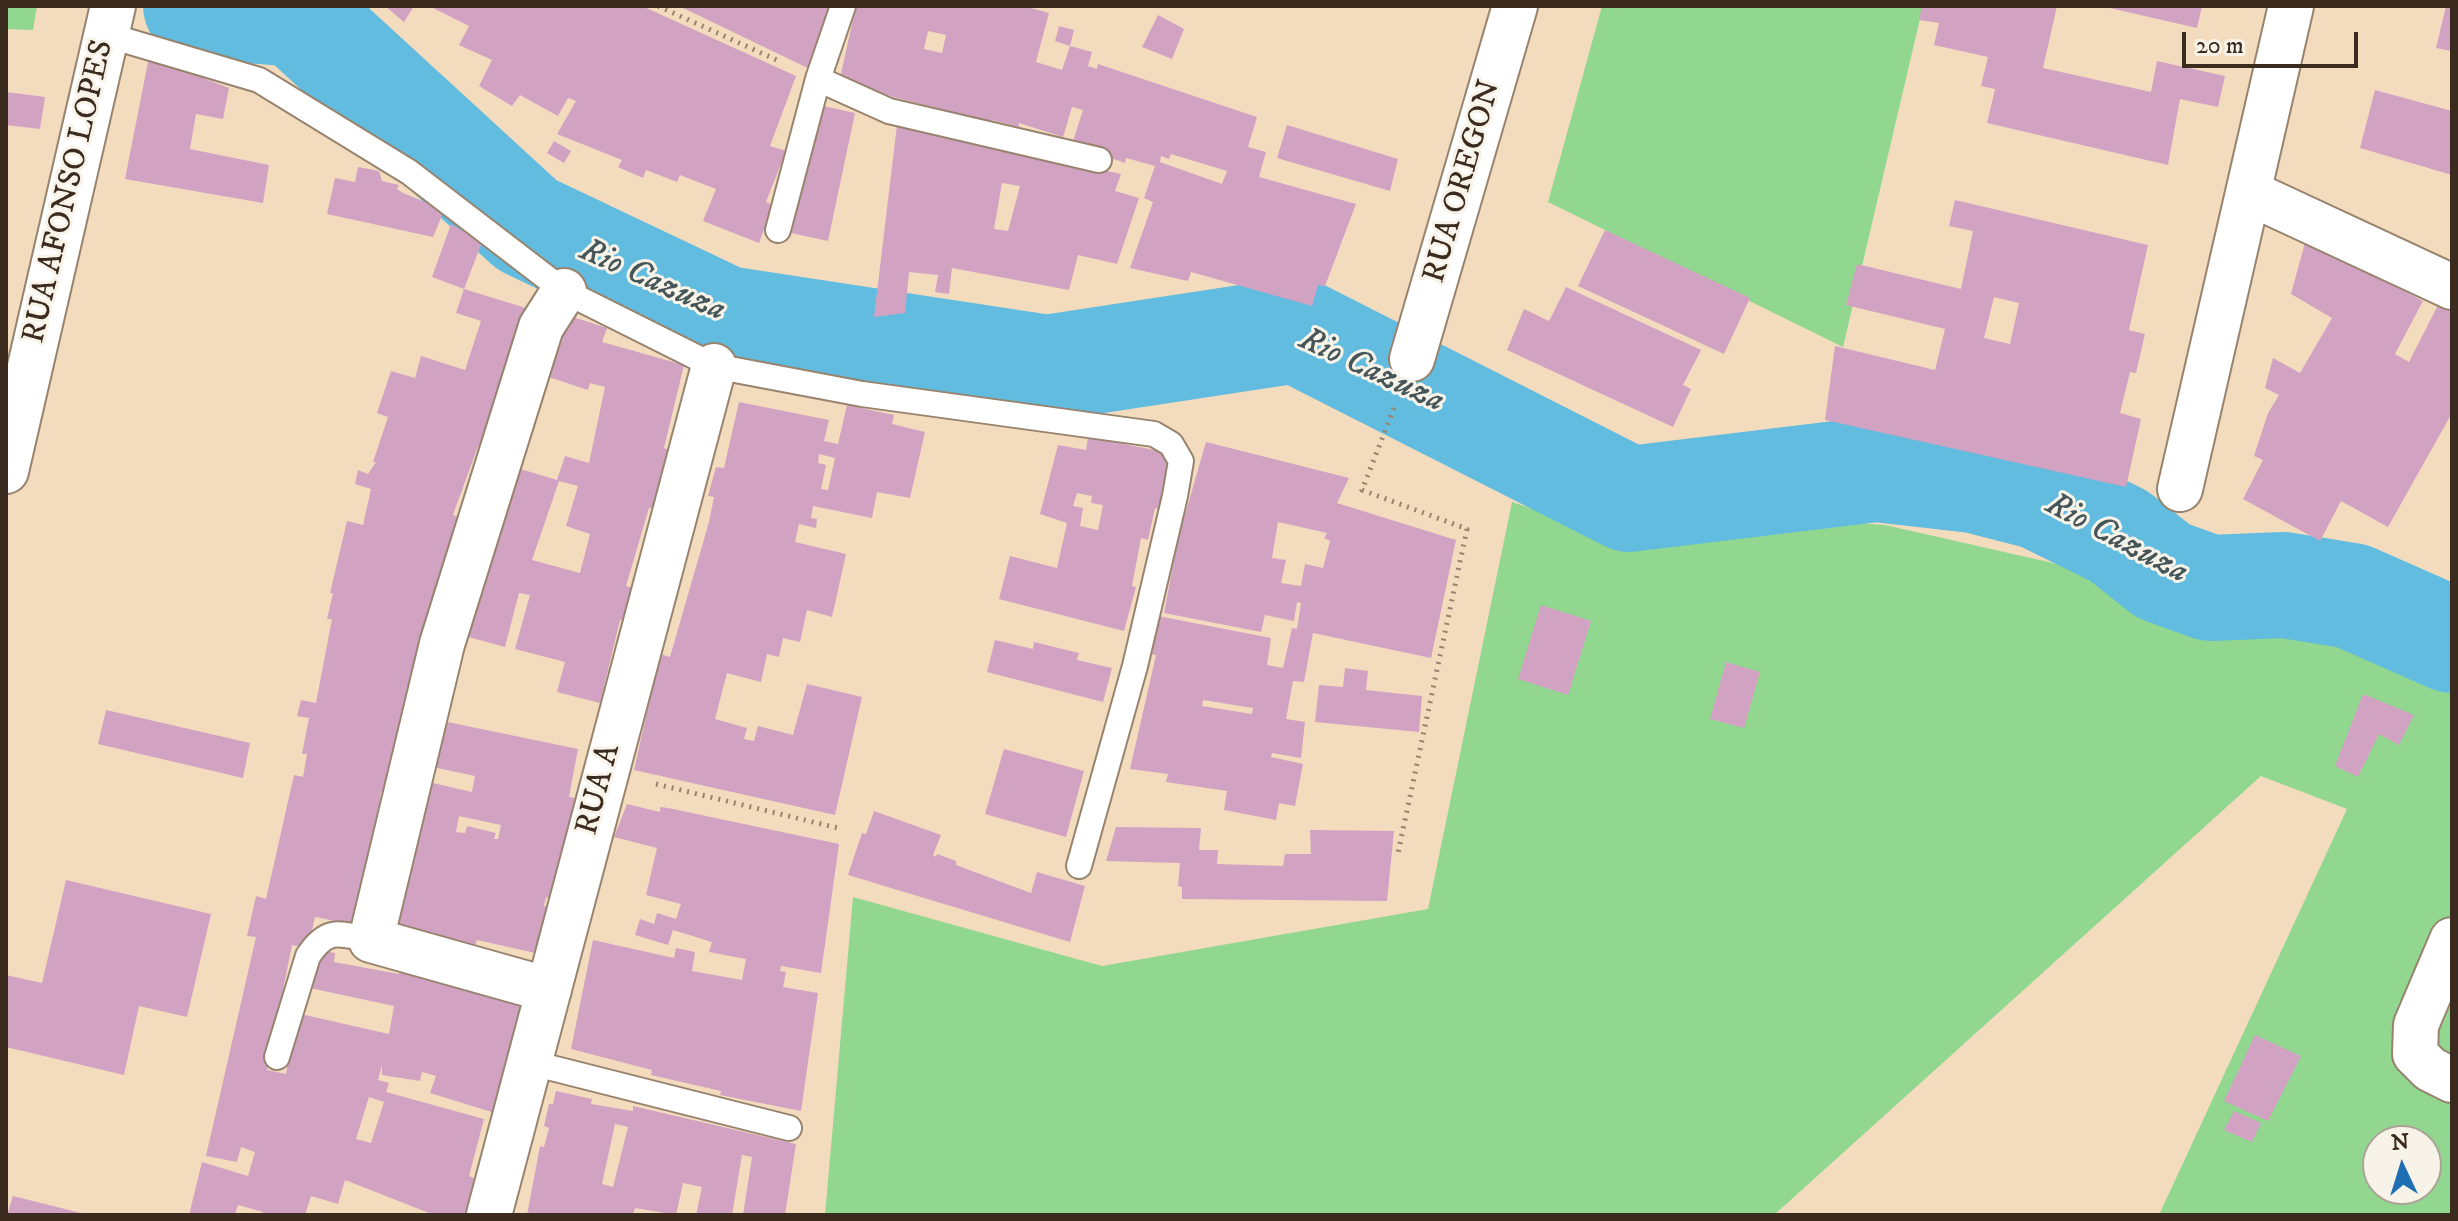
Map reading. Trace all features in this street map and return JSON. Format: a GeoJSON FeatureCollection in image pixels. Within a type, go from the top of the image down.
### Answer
{"type":"FeatureCollection","features":[{"type":"Feature","properties":{"kind":"street","name":"RUA OREGON"},"geometry":{"type":"LineString","coordinates":[[1412,359],[1515,6]]}},
{"type":"Feature","properties":{"kind":"street"},"geometry":{"type":"LineString","coordinates":[[2180,489],[2291,6]]}},
{"type":"Feature","properties":{"kind":"street","name":"RUA AFONSO LOPES"},"geometry":{"type":"LineString","coordinates":[[6,471],[110,21]]}},
{"type":"Feature","properties":{"kind":"street"},"geometry":{"type":"LineString","coordinates":[[2250,193],[2452,287]]}},
{"type":"Feature","properties":{"kind":"street"},"geometry":{"type":"LineString","coordinates":[[549,990],[371,940],[442,644],[541,327],[564,291]]}},
{"type":"Feature","properties":{"kind":"street","name":"RUA A"},"geometry":{"type":"LineString","coordinates":[[489,1215],[714,366]]}},
{"type":"Feature","properties":{"kind":"street"},"geometry":{"type":"LineString","coordinates":[[2452,940],[2416,1025],[2415,1054],[2430,1069],[2452,1080]]}},
{"type":"Feature","properties":{"kind":"lane"},"geometry":{"type":"LineString","coordinates":[[778,230],[818,79],[843,6]]}},
{"type":"Feature","properties":{"kind":"lane"},"geometry":{"type":"LineString","coordinates":[[110,21],[259,80],[409,172],[564,291],[714,366],[862,394],[1154,434],[1171,444],[1181,461],[1175,496],[1135,666],[1079,866]]}},
{"type":"Feature","properties":{"kind":"lane"},"geometry":{"type":"LineString","coordinates":[[818,79],[889,111],[1099,160]]}},
{"type":"Feature","properties":{"kind":"lane"},"geometry":{"type":"LineString","coordinates":[[277,1057],[308,956],[317,943],[325,935],[338,933],[371,940]]}},
{"type":"Feature","properties":{"kind":"lane"},"geometry":{"type":"LineString","coordinates":[[528,1062],[789,1128]]}},
{"type":"Feature","properties":{"kind":"path"},"geometry":{"type":"LineString","coordinates":[[658,6],[818,79]]}},
{"type":"Feature","properties":{"kind":"path"},"geometry":{"type":"LineString","coordinates":[[1388,425],[1362,490],[1467,529],[1398,853]]}},
{"type":"Feature","properties":{"kind":"path"},"geometry":{"type":"LineString","coordinates":[[605,772],[838,828]]}},
{"type":"Feature","properties":{"kind":"green space"},"geometry":{"type":"Polygon","coordinates":[[[6,6],[37,6],[33,30],[6,29],[6,6]]]}},
{"type":"Feature","properties":{"kind":"green space"},"geometry":{"type":"Polygon","coordinates":[[[1602,6],[1923,6],[1843,347],[1548,202],[1602,6]]]}},
{"type":"Feature","properties":{"kind":"green space"},"geometry":{"type":"Polygon","coordinates":[[[1512,502],[1615,536],[1777,517],[1885,525],[2265,611],[2452,687],[2452,1215],[2159,1215],[2347,809],[2261,776],[1774,1215],[825,1215],[853,897],[1102,966],[1428,909],[1512,502]]]}},
{"type":"Feature","properties":{"kind":"building"},"geometry":{"type":"Polygon","coordinates":[[[385,6],[414,6],[404,22],[385,6]]]}},
{"type":"Feature","properties":{"kind":"building"},"geometry":{"type":"Polygon","coordinates":[[[429,6],[642,6],[796,76],[770,146],[786,151],[766,202],[773,205],[759,243],[703,221],[716,189],[680,175],[677,182],[646,170],[643,178],[618,167],[622,160],[557,134],[576,101],[568,98],[558,116],[520,95],[512,106],[479,86],[492,60],[459,45],[469,26],[429,6]]]}},
{"type":"Feature","properties":{"kind":"building"},"geometry":{"type":"Polygon","coordinates":[[[679,6],[833,6],[816,72],[679,6]]]}},
{"type":"Feature","properties":{"kind":"building"},"geometry":{"type":"Polygon","coordinates":[[[856,6],[1024,6],[1049,13],[1036,62],[1062,70],[1070,46],[1092,52],[1088,66],[1097,69],[1098,64],[1257,117],[1248,147],[1266,152],[1259,177],[1356,204],[1325,286],[1318,285],[1312,306],[1191,272],[1188,281],[1130,268],[1153,202],[1144,198],[1155,166],[1126,158],[1125,163],[1072,144],[1083,110],[1072,107],[1063,137],[1019,123],[1019,127],[991,122],[839,83],[856,6]],[[928,31],[924,49],[942,53],[946,35],[928,31]],[[1171,154],[1169,159],[1161,156],[1160,162],[1222,184],[1227,171],[1171,154]]]}},
{"type":"Feature","properties":{"kind":"building"},"geometry":{"type":"Polygon","coordinates":[[[1922,6],[2057,6],[2043,68],[2151,92],[2157,61],[2225,76],[2218,107],[2180,99],[2168,165],[1987,123],[1995,89],[1981,86],[1988,57],[1934,45],[1939,23],[1919,20],[1922,6]]]}},
{"type":"Feature","properties":{"kind":"building"},"geometry":{"type":"Polygon","coordinates":[[[2101,6],[2202,6],[2197,28],[2101,6]]]}},
{"type":"Feature","properties":{"kind":"building"},"geometry":{"type":"Polygon","coordinates":[[[2446,6],[2452,6],[2452,51],[2436,48],[2446,6]]]}},
{"type":"Feature","properties":{"kind":"building"},"geometry":{"type":"Polygon","coordinates":[[[1158,15],[1184,29],[1172,59],[1142,47],[1158,15]]]}},
{"type":"Feature","properties":{"kind":"building"},"geometry":{"type":"Polygon","coordinates":[[[1059,26],[1074,30],[1070,46],[1055,41],[1059,26]]]}},
{"type":"Feature","properties":{"kind":"building"},"geometry":{"type":"Polygon","coordinates":[[[149,57],[229,88],[223,119],[196,114],[190,149],[269,165],[263,203],[125,179],[149,57]]]}},
{"type":"Feature","properties":{"kind":"building"},"geometry":{"type":"Polygon","coordinates":[[[2375,90],[2452,111],[2452,175],[2360,148],[2375,90]]]}},
{"type":"Feature","properties":{"kind":"building"},"geometry":{"type":"Polygon","coordinates":[[[6,92],[45,97],[40,129],[6,125],[6,92]]]}},
{"type":"Feature","properties":{"kind":"building"},"geometry":{"type":"Polygon","coordinates":[[[819,105],[855,113],[828,241],[791,233],[819,105]]]}},
{"type":"Feature","properties":{"kind":"building"},"geometry":{"type":"Polygon","coordinates":[[[897,125],[1121,174],[1115,191],[1139,198],[1117,264],[1078,255],[1069,290],[952,268],[949,294],[935,292],[938,275],[909,272],[905,313],[874,317],[897,125]],[[1002,183],[994,229],[1008,231],[1020,186],[1002,183]]]}},
{"type":"Feature","properties":{"kind":"building"},"geometry":{"type":"Polygon","coordinates":[[[1287,125],[1398,159],[1390,191],[1277,158],[1287,125]]]}},
{"type":"Feature","properties":{"kind":"building"},"geometry":{"type":"Polygon","coordinates":[[[554,141],[571,151],[564,163],[547,153],[554,141]]]}},
{"type":"Feature","properties":{"kind":"building"},"geometry":{"type":"Polygon","coordinates":[[[358,167],[379,171],[382,181],[399,185],[397,189],[403,193],[425,202],[430,196],[446,206],[433,237],[327,214],[335,178],[355,182],[358,167]]]}},
{"type":"Feature","properties":{"kind":"building"},"geometry":{"type":"Polygon","coordinates":[[[1955,200],[2148,245],[2129,330],[2145,334],[2136,373],[2130,372],[2120,413],[2141,419],[2126,487],[1825,420],[1835,346],[1935,370],[1945,329],[1846,305],[1857,264],[1961,289],[1973,231],[1949,226],[1955,200]],[[1994,297],[1984,338],[2010,344],[2019,303],[1994,297]]]}},
{"type":"Feature","properties":{"kind":"building"},"geometry":{"type":"Polygon","coordinates":[[[451,224],[482,242],[464,289],[432,277],[451,224]]]}},
{"type":"Feature","properties":{"kind":"building"},"geometry":{"type":"Polygon","coordinates":[[[1605,230],[1750,298],[1724,354],[1578,286],[1605,230]]]}},
{"type":"Feature","properties":{"kind":"building"},"geometry":{"type":"Polygon","coordinates":[[[2306,239],[2423,301],[2395,354],[2409,362],[2440,301],[2452,307],[2452,413],[2388,527],[2341,501],[2320,541],[2243,499],[2263,460],[2254,456],[2268,413],[2279,395],[2265,388],[2273,358],[2300,373],[2332,318],[2291,294],[2306,239]]]}},
{"type":"Feature","properties":{"kind":"building"},"geometry":{"type":"Polygon","coordinates":[[[1566,287],[1701,350],[1683,385],[1691,389],[1673,427],[1507,350],[1524,309],[1549,321],[1566,287]]]}},
{"type":"Feature","properties":{"kind":"building"},"geometry":{"type":"Polygon","coordinates":[[[464,289],[529,309],[484,448],[478,446],[453,515],[459,517],[449,558],[445,556],[389,794],[381,792],[361,926],[315,917],[308,948],[292,945],[267,1070],[286,1074],[296,1013],[389,1034],[394,1006],[310,988],[317,950],[335,953],[334,962],[399,974],[401,962],[523,990],[498,1114],[430,1093],[436,1076],[422,1072],[420,1081],[382,1075],[382,1065],[378,1080],[389,1083],[386,1092],[484,1119],[469,1176],[478,1180],[465,1215],[434,1215],[345,1180],[338,1204],[311,1196],[305,1215],[262,1215],[263,1212],[238,1205],[235,1215],[189,1215],[202,1162],[248,1176],[255,1152],[241,1147],[237,1162],[206,1156],[256,937],[247,936],[256,896],[266,899],[294,775],[303,777],[307,754],[302,754],[309,718],[297,716],[301,700],[316,703],[332,619],[327,619],[333,593],[330,593],[347,521],[363,525],[371,489],[355,484],[358,470],[368,474],[376,462],[373,462],[388,417],[377,413],[391,371],[415,378],[421,356],[465,370],[481,321],[456,313],[464,289]],[[369,1097],[356,1139],[371,1143],[384,1102],[369,1097]]]}},
{"type":"Feature","properties":{"kind":"building"},"geometry":{"type":"Polygon","coordinates":[[[570,316],[607,328],[602,342],[684,365],[664,448],[669,450],[626,586],[634,588],[626,621],[620,620],[600,703],[557,692],[565,662],[515,649],[530,595],[519,593],[505,647],[465,636],[514,467],[557,480],[565,456],[589,463],[605,387],[590,383],[588,390],[549,377],[570,316]],[[559,481],[532,560],[580,573],[590,534],[566,526],[578,486],[559,481]]]}},
{"type":"Feature","properties":{"kind":"building"},"geometry":{"type":"Polygon","coordinates":[[[739,402],[829,420],[824,441],[838,444],[847,405],[894,415],[892,424],[925,432],[910,498],[877,492],[872,518],[813,506],[811,518],[817,519],[816,528],[799,524],[795,542],[846,554],[832,617],[807,610],[800,642],[783,638],[779,657],[767,654],[761,682],[727,673],[715,719],[747,728],[744,739],[754,741],[758,726],[793,735],[807,684],[862,697],[835,815],[634,770],[660,654],[670,657],[709,522],[714,497],[708,496],[716,467],[724,468],[739,402]],[[819,454],[818,463],[826,465],[821,489],[828,490],[835,458],[819,454]]]}},
{"type":"Feature","properties":{"kind":"building"},"geometry":{"type":"Polygon","coordinates":[[[1088,437],[1170,453],[1159,509],[1155,508],[1148,540],[1141,538],[1132,586],[1136,587],[1124,631],[999,599],[1010,556],[1057,568],[1067,523],[1040,514],[1058,445],[1086,450],[1088,437]],[[1077,493],[1073,506],[1083,508],[1080,526],[1098,530],[1103,505],[1091,503],[1092,496],[1077,493]]]}},
{"type":"Feature","properties":{"kind":"building"},"geometry":{"type":"Polygon","coordinates":[[[1206,442],[1349,478],[1337,503],[1456,540],[1431,658],[1313,633],[1304,682],[1293,681],[1286,719],[1305,722],[1301,758],[1272,753],[1271,757],[1303,764],[1295,806],[1279,803],[1276,820],[1224,810],[1227,791],[1166,782],[1168,774],[1130,769],[1156,655],[1145,653],[1153,615],[1271,638],[1267,665],[1283,668],[1292,628],[1297,629],[1301,603],[1297,602],[1294,621],[1265,615],[1261,632],[1164,613],[1178,539],[1206,442]],[[1278,522],[1272,558],[1286,560],[1281,583],[1301,586],[1305,564],[1323,568],[1330,541],[1324,538],[1327,533],[1278,522]],[[1203,700],[1202,706],[1252,714],[1253,708],[1203,700]]]}},
{"type":"Feature","properties":{"kind":"building"},"geometry":{"type":"Polygon","coordinates":[[[1541,605],[1591,621],[1568,695],[1518,679],[1541,605]]]}},
{"type":"Feature","properties":{"kind":"building"},"geometry":{"type":"Polygon","coordinates":[[[995,640],[1033,649],[1034,642],[1079,653],[1077,660],[1112,668],[1103,702],[987,672],[995,640]]]}},
{"type":"Feature","properties":{"kind":"building"},"geometry":{"type":"Polygon","coordinates":[[[1726,662],[1760,672],[1744,728],[1710,719],[1726,662]]]}},
{"type":"Feature","properties":{"kind":"building"},"geometry":{"type":"Polygon","coordinates":[[[1345,668],[1368,671],[1366,690],[1422,696],[1419,732],[1315,722],[1319,685],[1343,687],[1345,668]]]}},
{"type":"Feature","properties":{"kind":"building"},"geometry":{"type":"Polygon","coordinates":[[[2363,694],[2414,715],[2399,745],[2379,734],[2358,777],[2335,766],[2363,694]]]}},
{"type":"Feature","properties":{"kind":"building"},"geometry":{"type":"Polygon","coordinates":[[[106,710],[250,743],[243,778],[98,744],[106,710]]]}},
{"type":"Feature","properties":{"kind":"building"},"geometry":{"type":"Polygon","coordinates":[[[438,720],[578,749],[569,797],[575,798],[552,899],[546,897],[544,906],[551,907],[540,954],[477,940],[475,946],[390,928],[424,781],[472,792],[475,776],[428,766],[438,720]],[[459,816],[456,832],[465,833],[467,826],[496,833],[494,839],[498,839],[501,825],[459,816]]]}},
{"type":"Feature","properties":{"kind":"building"},"geometry":{"type":"Polygon","coordinates":[[[1004,749],[1084,771],[1066,837],[985,814],[1004,749]]]}},
{"type":"Feature","properties":{"kind":"building"},"geometry":{"type":"Polygon","coordinates":[[[627,804],[660,812],[660,807],[668,808],[839,844],[821,973],[781,966],[780,971],[786,972],[783,987],[818,993],[801,1111],[720,1095],[721,1091],[651,1075],[652,1070],[571,1049],[593,940],[674,958],[676,948],[695,952],[692,971],[742,980],[746,959],[709,952],[712,942],[673,930],[668,945],[635,935],[640,919],[654,924],[657,913],[676,919],[681,904],[646,895],[657,848],[614,837],[627,804]]]}},
{"type":"Feature","properties":{"kind":"building"},"geometry":{"type":"Polygon","coordinates":[[[874,811],[941,835],[933,855],[936,857],[937,854],[956,861],[956,865],[1031,893],[1037,872],[1085,886],[1070,942],[848,875],[862,833],[866,834],[874,811]]]}},
{"type":"Feature","properties":{"kind":"building"},"geometry":{"type":"Polygon","coordinates":[[[1116,827],[1201,828],[1199,850],[1218,850],[1217,864],[1283,866],[1285,854],[1311,854],[1310,830],[1394,831],[1387,901],[1182,899],[1182,887],[1178,886],[1180,863],[1106,861],[1116,827]]]}},
{"type":"Feature","properties":{"kind":"building"},"geometry":{"type":"Polygon","coordinates":[[[66,880],[211,914],[187,1017],[139,1006],[124,1075],[6,1047],[6,975],[42,983],[66,880]]]}},
{"type":"Feature","properties":{"kind":"building"},"geometry":{"type":"Polygon","coordinates":[[[2255,1035],[2301,1056],[2268,1121],[2224,1101],[2255,1035]]]}},
{"type":"Feature","properties":{"kind":"building"},"geometry":{"type":"Polygon","coordinates":[[[556,1091],[592,1099],[591,1104],[633,1111],[633,1106],[796,1144],[785,1215],[743,1215],[752,1157],[742,1155],[732,1215],[696,1215],[702,1187],[683,1183],[676,1215],[635,1208],[633,1215],[527,1215],[540,1146],[544,1147],[549,1128],[544,1126],[549,1104],[553,1104],[556,1091]],[[615,1124],[602,1184],[613,1187],[628,1127],[615,1124]]]}},
{"type":"Feature","properties":{"kind":"building"},"geometry":{"type":"Polygon","coordinates":[[[2234,1111],[2261,1123],[2252,1142],[2224,1130],[2234,1111]]]}},
{"type":"Feature","properties":{"kind":"building"},"geometry":{"type":"Polygon","coordinates":[[[13,1196],[85,1214],[85,1215],[7,1215],[13,1196]]]}},
{"type":"Feature","properties":{"kind":"waterway","name":"Rio Cazuza"},"geometry":{"type":"LineString","coordinates":[[196,6],[297,14],[527,225],[725,319],[1047,368],[1296,330],[1629,499],[1877,469],[1974,480],[2040,497],[2119,536],[2163,571],[2210,588],[2284,585],[2352,596],[2452,640]]}}]}
